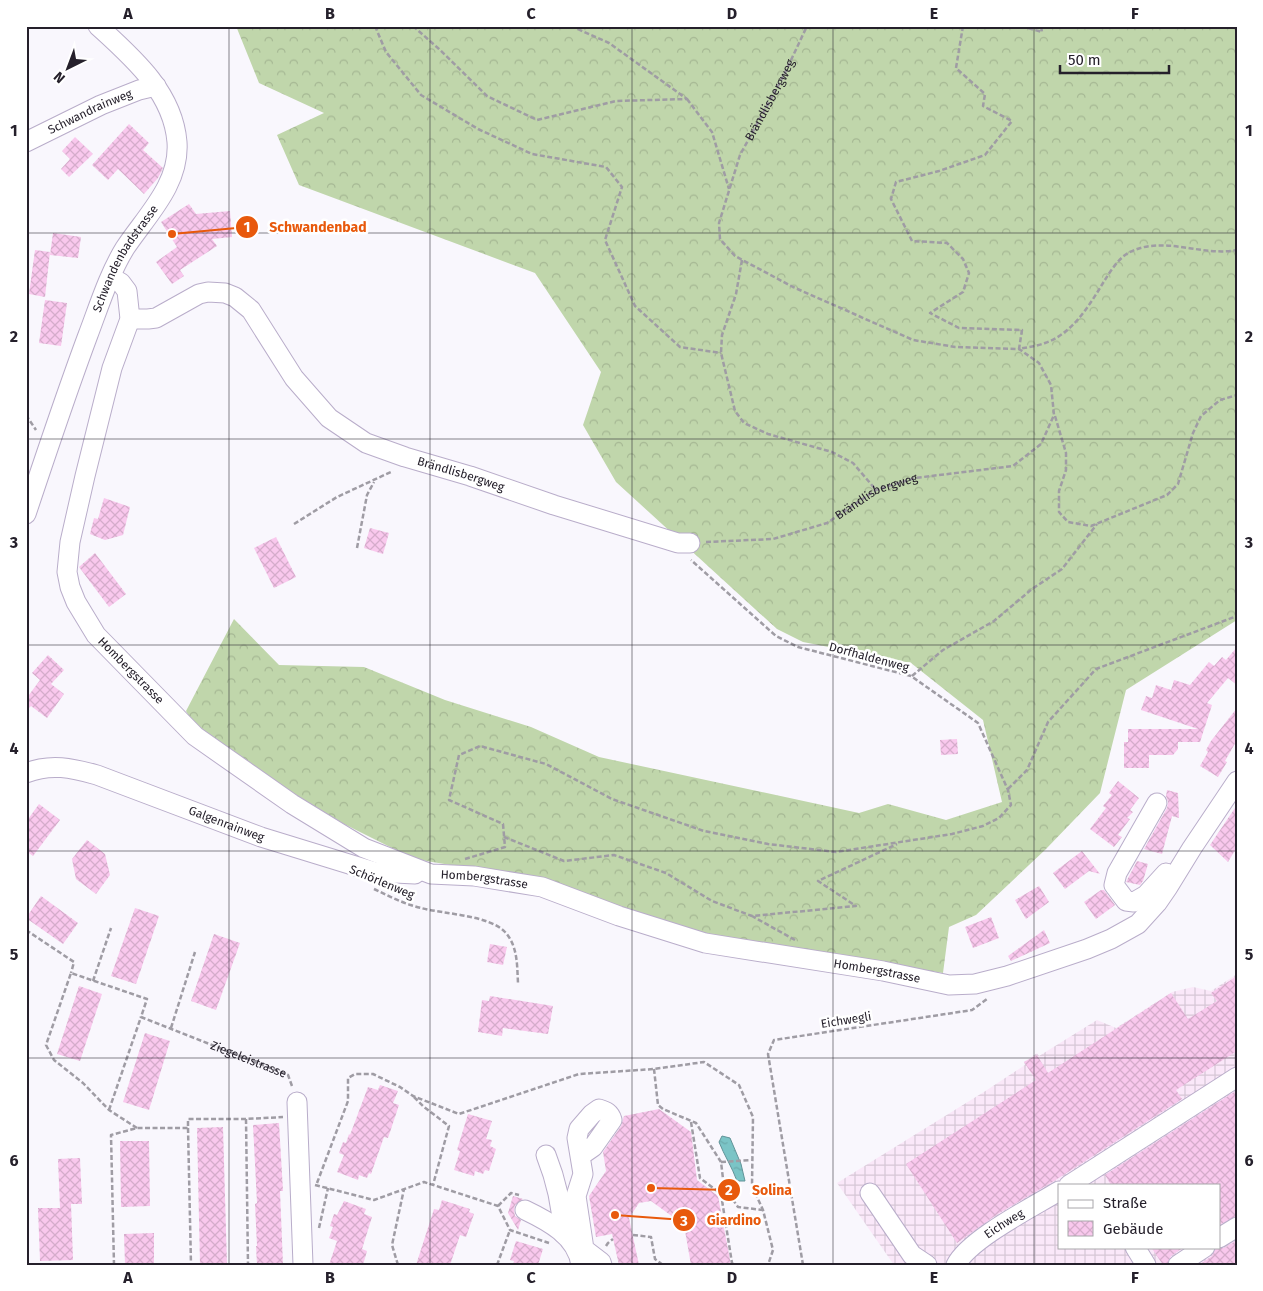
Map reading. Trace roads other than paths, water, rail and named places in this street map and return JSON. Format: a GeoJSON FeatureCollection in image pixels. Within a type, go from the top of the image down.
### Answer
{"type":"FeatureCollection","features":[{"type":"Feature","properties":{"kind":"street","name":"Schwandenbadstrasse"},"geometry":{"type":"LineString","coordinates":[[26,514],[81,352],[111,277],[125,249],[161,198],[172,177],[177,159],[177,142],[173,119],[163,97],[156,86],[128,54],[98,26]]}},
{"type":"Feature","properties":{"kind":"street","name":"Schwandrainweg"},"geometry":{"type":"LineString","coordinates":[[26,142],[101,105],[139,90],[156,86]]}},
{"type":"Feature","properties":{"kind":"street","name":"Hombergstrasse"},"geometry":{"type":"LineString","coordinates":[[111,277],[120,283],[126,291],[130,319],[112,368],[84,476],[70,542],[67,572],[76,602],[102,642],[195,736],[292,804],[364,848],[431,874],[474,876],[542,886],[619,916],[705,943],[883,971],[949,985],[975,984],[1007,976],[1088,949],[1138,924],[1157,903],[1237,781]]}},
{"type":"Feature","properties":{"kind":"street","name":"Brändlisbergweg"},"geometry":{"type":"LineString","coordinates":[[130,319],[156,318],[198,294],[208,292],[226,293],[235,297],[251,310],[294,378],[330,418],[366,443],[554,505],[684,543]]}},
{"type":"Feature","properties":{"kind":"street","name":"Galgenrainweg"},"geometry":{"type":"LineString","coordinates":[[26,772],[43,767],[74,768],[261,837],[375,872],[431,874]]}},
{"type":"Feature","properties":{"kind":"street"},"geometry":{"type":"LineString","coordinates":[[1157,803],[1114,880],[1114,885],[1122,897],[1130,903],[1138,900],[1151,890],[1178,858],[1192,848]]}},
{"type":"Feature","properties":{"kind":"street"},"geometry":{"type":"LineString","coordinates":[[1073,1184],[1091,1179],[1237,1077]]}},
{"type":"Feature","properties":{"kind":"street"},"geometry":{"type":"LineString","coordinates":[[297,1109],[308,1183],[303,1265]]}},
{"type":"Feature","properties":{"kind":"street"},"geometry":{"type":"LineString","coordinates":[[546,1155],[555,1179],[562,1216],[575,1248]]}},
{"type":"Feature","properties":{"kind":"street"},"geometry":{"type":"LineString","coordinates":[[575,1248],[576,1196],[583,1174],[580,1156]]}},
{"type":"Feature","properties":{"kind":"street","name":"Eichweg"},"geometry":{"type":"LineString","coordinates":[[956,1265],[960,1258],[975,1243],[1058,1192]]}},
{"type":"Feature","properties":{"kind":"street"},"geometry":{"type":"LineString","coordinates":[[870,1193],[912,1255],[927,1265]]}},
{"type":"Feature","properties":{"kind":"street"},"geometry":{"type":"LineString","coordinates":[[522,1202],[546,1220],[575,1248],[601,1262],[602,1265]]}},
{"type":"Feature","properties":{"kind":"street"},"geometry":{"type":"LineString","coordinates":[[1220,1237],[1237,1227]]}},
{"type":"Feature","properties":{"kind":"street"},"geometry":{"type":"LineString","coordinates":[[1136,1248],[1146,1265]]}},
{"type":"Feature","properties":{"kind":"street"},"geometry":{"type":"LineString","coordinates":[[1178,1265],[1204,1248]]}},
{"type":"Feature","properties":{"kind":"water"},"geometry":{"type":"Polygon","coordinates":[[[722,1136],[730,1138],[741,1164],[745,1181],[737,1181],[719,1142],[722,1136]]]}},
{"type":"Feature","properties":{"kind":"place","name":"Schwandenbad"},"geometry":{"type":"Point","coordinates":[172,234]}},
{"type":"Feature","properties":{"kind":"place","name":"Solina"},"geometry":{"type":"Point","coordinates":[651,1188]}},
{"type":"Feature","properties":{"kind":"place","name":"Giardino"},"geometry":{"type":"Point","coordinates":[615,1215]}}]}
